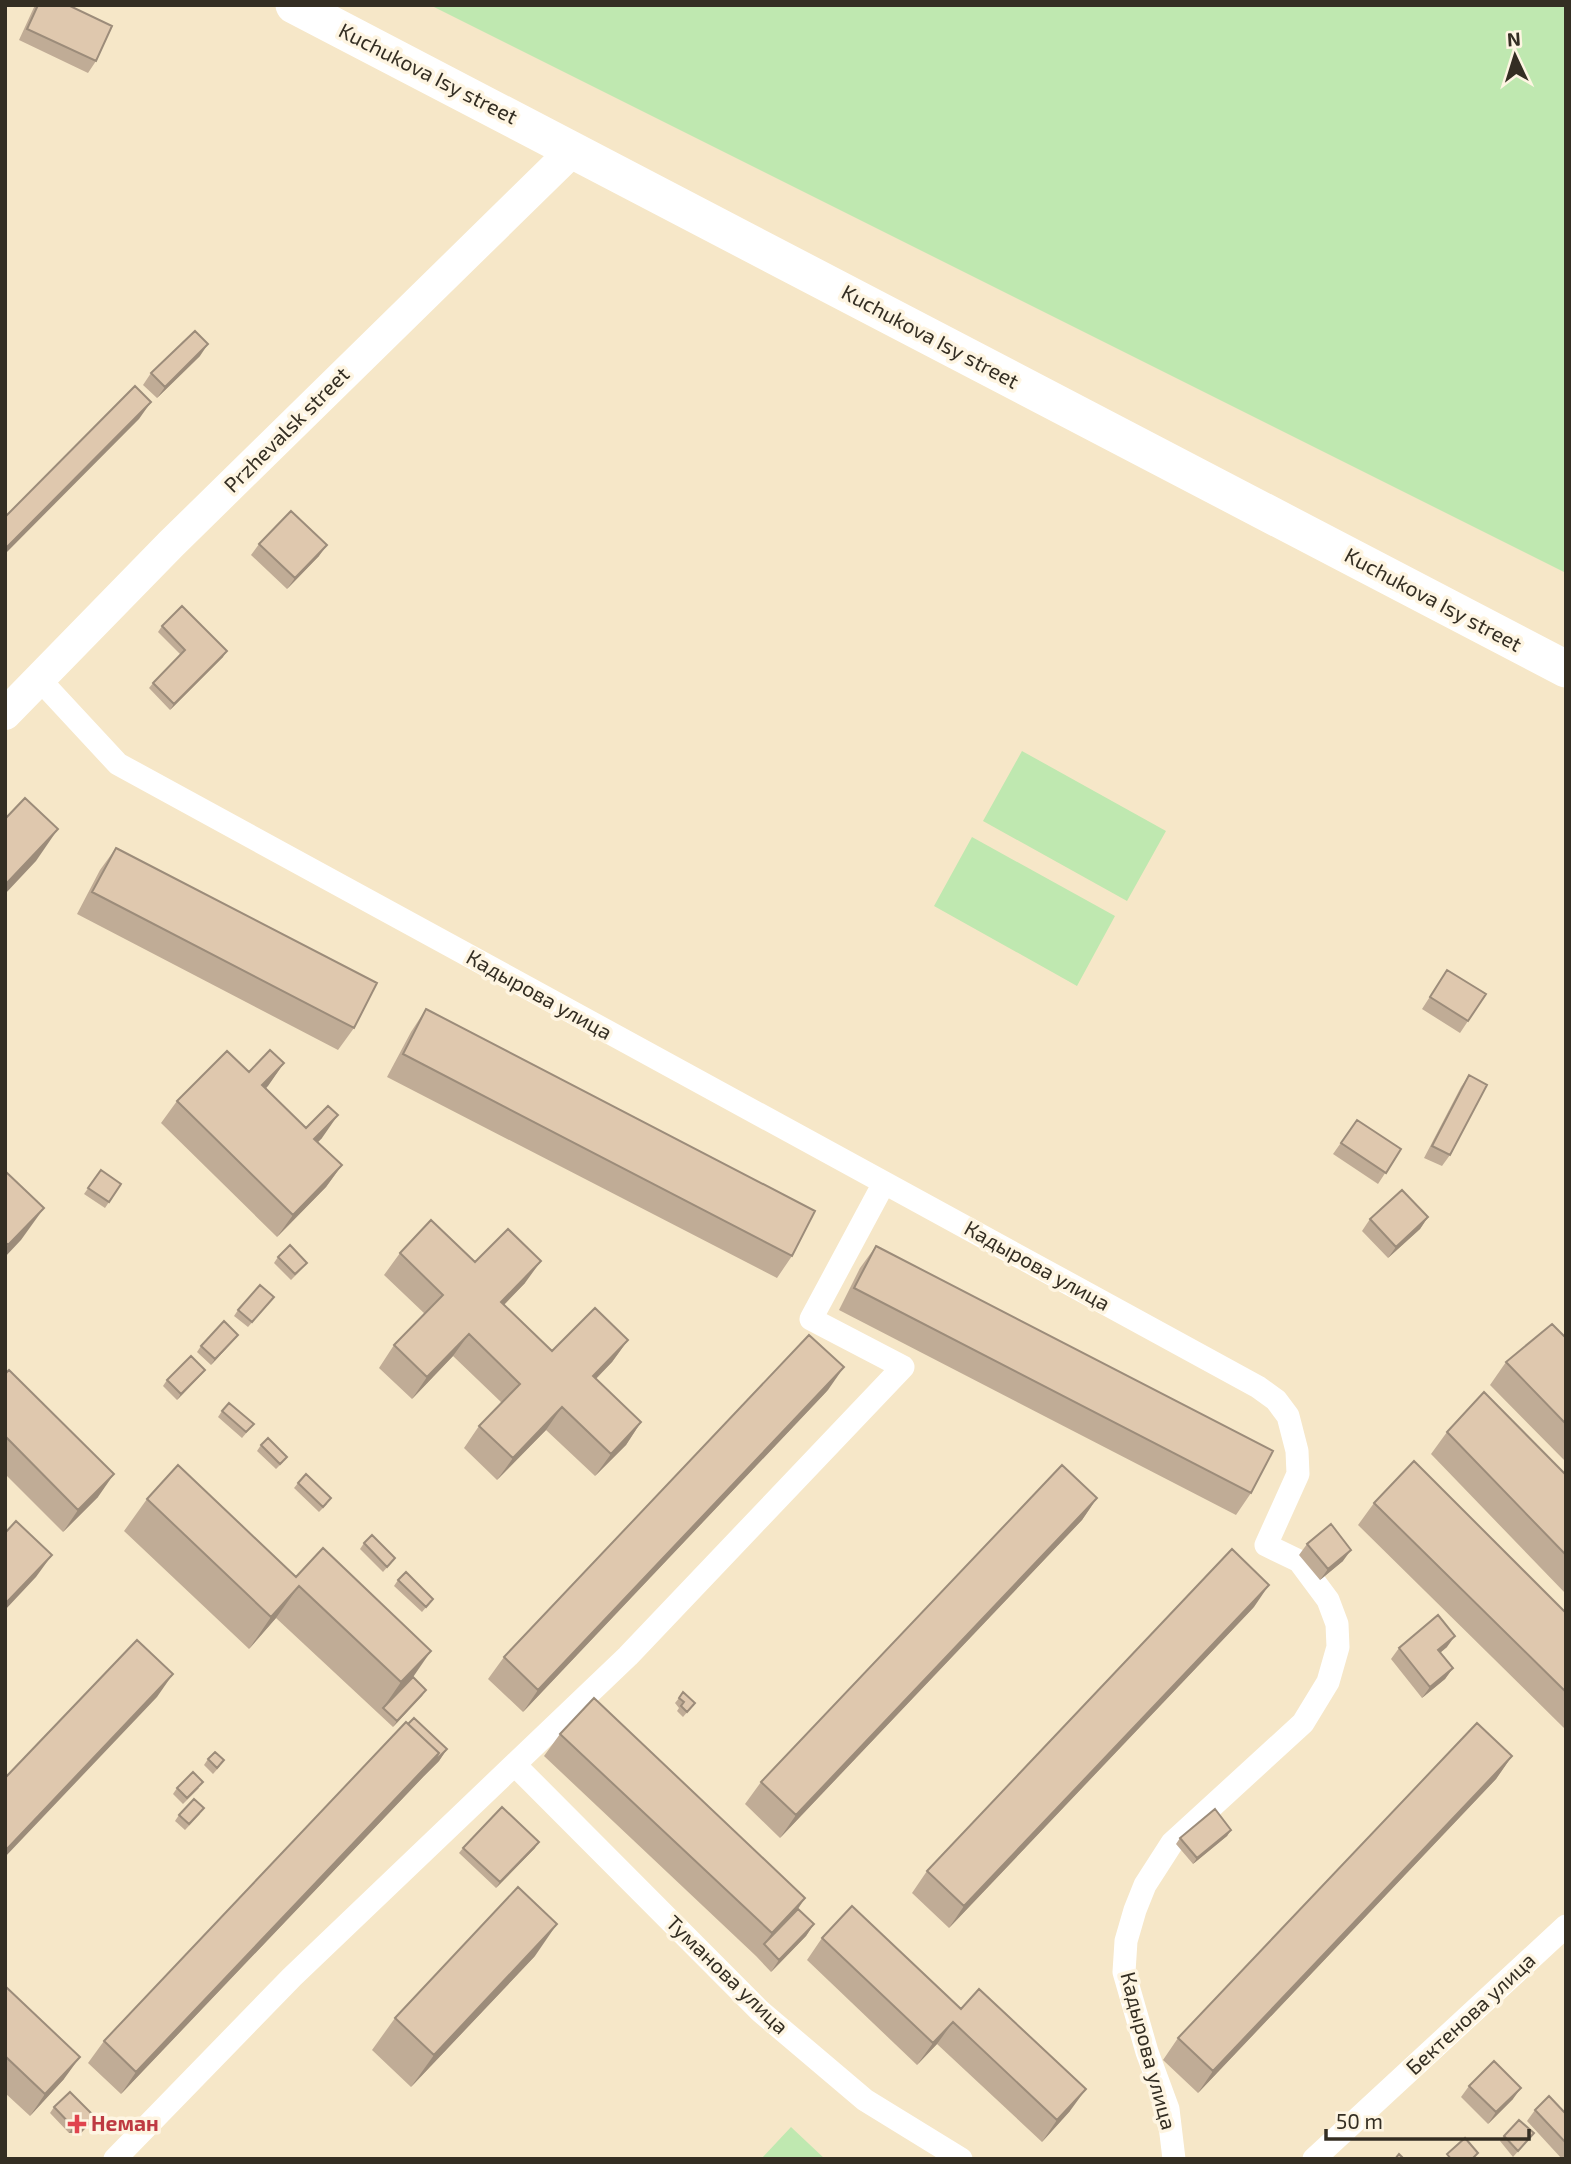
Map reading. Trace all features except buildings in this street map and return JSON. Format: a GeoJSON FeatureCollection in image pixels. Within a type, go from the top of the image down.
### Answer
{"type":"FeatureCollection","features":[{"type":"Feature","properties":{"kind":"main road","name":"Kuchukova Isy street"},"geometry":{"type":"LineString","coordinates":[[295,5],[1566,669]]}},
{"type":"Feature","properties":{"kind":"main road","name":"Przhevalsk street"},"geometry":{"type":"LineString","coordinates":[[5,714],[171,544],[573,150]]}},
{"type":"Feature","properties":{"kind":"street","name":"Кадырова улица"},"geometry":{"type":"LineString","coordinates":[[40,680],[118,764],[1258,1387],[1276,1400],[1288,1416],[1293,1433],[1298,1475],[1266,1545],[1299,1561],[1331,1606],[1337,1624],[1338,1647],[1328,1682],[1303,1723],[1171,1843],[1145,1885],[1126,1941],[1124,1972],[1147,2052],[1168,2109],[1174,2159]]}},
{"type":"Feature","properties":{"kind":"street"},"geometry":{"type":"LineString","coordinates":[[115,2159],[292,1977],[628,1656],[903,1367],[811,1319],[884,1183]]}},
{"type":"Feature","properties":{"kind":"street","name":"Туманова улица"},"geometry":{"type":"LineString","coordinates":[[514,1765],[760,2011],[865,2100],[961,2159]]}},
{"type":"Feature","properties":{"kind":"street","name":"Бектенова улица"},"geometry":{"type":"LineString","coordinates":[[1314,2159],[1566,1926]]}},
{"type":"Feature","properties":{"kind":"green space"},"geometry":{"type":"Polygon","coordinates":[[[430,5],[1566,5],[1566,573],[430,5]]]}},
{"type":"Feature","properties":{"kind":"green space"},"geometry":{"type":"Polygon","coordinates":[[[1022,751],[1166,831],[1127,901],[983,821],[1022,751]]]}},
{"type":"Feature","properties":{"kind":"green space"},"geometry":{"type":"Polygon","coordinates":[[[972,837],[1115,916],[1077,986],[934,906],[972,837]]]}},
{"type":"Feature","properties":{"kind":"green space"},"geometry":{"type":"Polygon","coordinates":[[[791,2127],[825,2159],[761,2159],[791,2127]]]}},
{"type":"Feature","properties":{"kind":"place","name":"Неман"},"geometry":{"type":"Point","coordinates":[77,2124]}}]}
